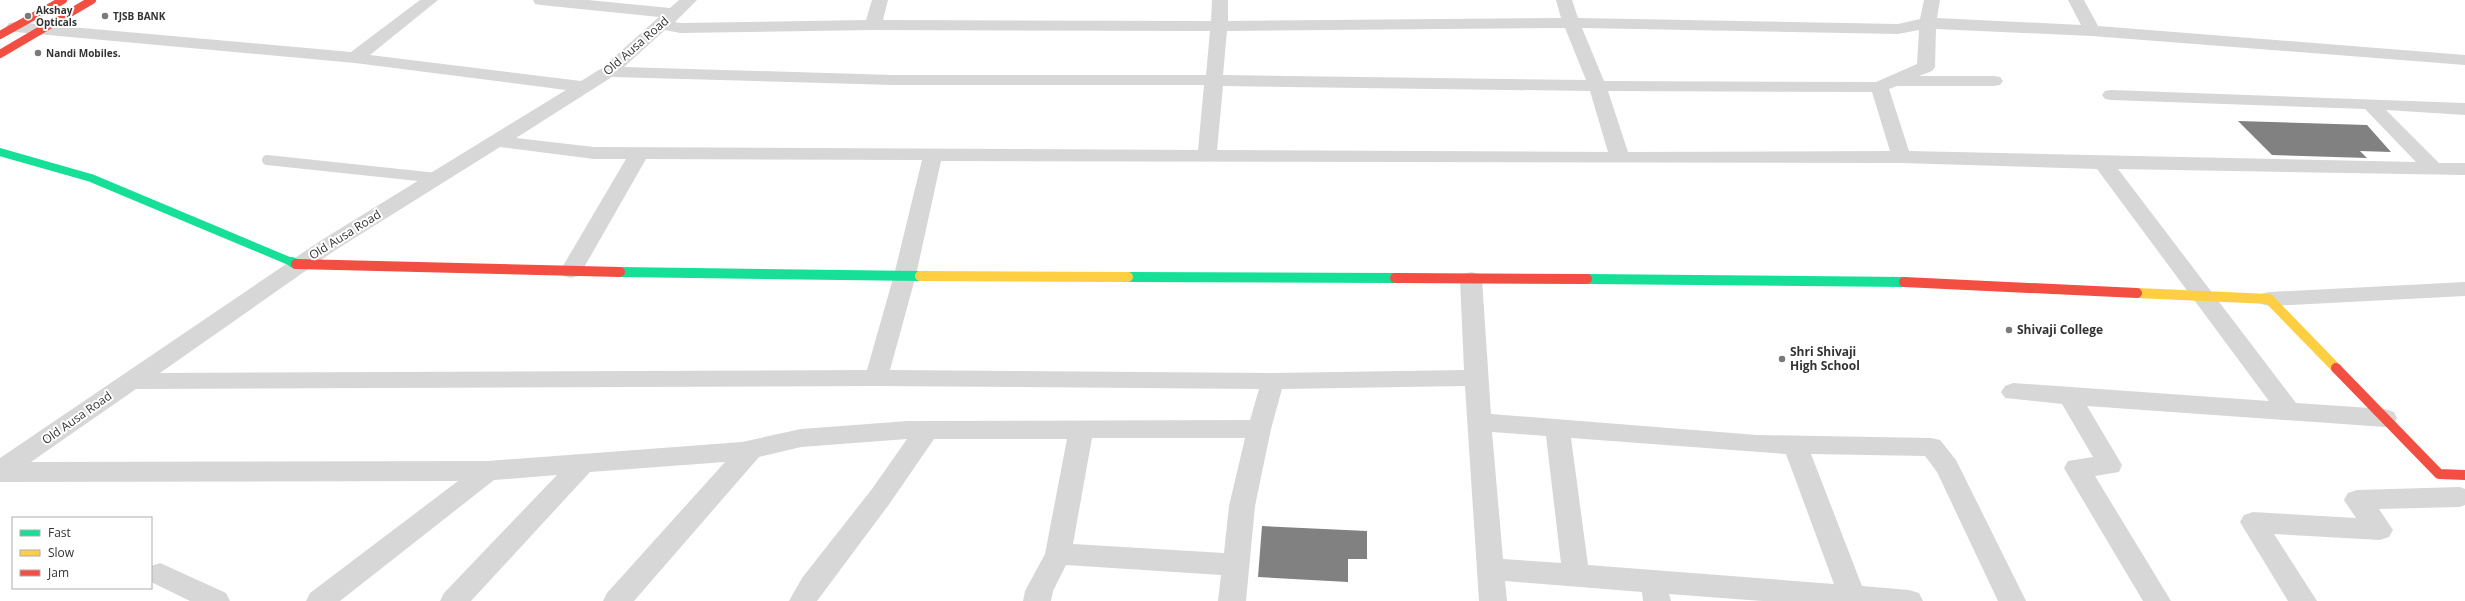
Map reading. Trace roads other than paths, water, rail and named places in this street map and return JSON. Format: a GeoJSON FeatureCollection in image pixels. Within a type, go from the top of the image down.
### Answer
{"type":"FeatureCollection","features":[{"type":"Feature","properties":{"kind":"street"},"geometry":{"type":"LineString","coordinates":[[0,36],[63,0]]}},
{"type":"Feature","properties":{"kind":"street"},"geometry":{"type":"LineString","coordinates":[[0,54],[92,0]]}},
{"type":"Feature","properties":{"kind":"street"},"geometry":{"type":"LineString","coordinates":[[355,58],[430,0]]}},
{"type":"Feature","properties":{"kind":"street"},"geometry":{"type":"LineString","coordinates":[[541,0],[668,19],[680,28],[873,25],[1219,26],[1571,23],[1898,29],[1928,23],[2092,31],[2465,60]]}},
{"type":"Feature","properties":{"kind":"street","name":"Old Ausa Road"},"geometry":{"type":"LineString","coordinates":[[0,471],[299,265],[608,72],[689,0]]}},
{"type":"Feature","properties":{"kind":"street"},"geometry":{"type":"LineString","coordinates":[[873,25],[880,0]]}},
{"type":"Feature","properties":{"kind":"street"},"geometry":{"type":"LineString","coordinates":[[1207,155],[1220,0]]}},
{"type":"Feature","properties":{"kind":"street"},"geometry":{"type":"LineString","coordinates":[[1564,0],[1571,23],[1597,86],[1620,158]]}},
{"type":"Feature","properties":{"kind":"street"},"geometry":{"type":"LineString","coordinates":[[1886,85],[1926,67],[1928,23],[1932,0]]}},
{"type":"Feature","properties":{"kind":"street"},"geometry":{"type":"LineString","coordinates":[[2076,0],[2092,31]]}},
{"type":"Feature","properties":{"kind":"street"},"geometry":{"type":"LineString","coordinates":[[15,27],[355,58],[584,87]]}},
{"type":"Feature","properties":{"kind":"street"},"geometry":{"type":"LineString","coordinates":[[608,72],[894,80],[1213,80],[1597,86],[1886,85],[1994,81]]}},
{"type":"Feature","properties":{"kind":"street"},"geometry":{"type":"LineString","coordinates":[[1886,85],[1900,157]]}},
{"type":"Feature","properties":{"kind":"street"},"geometry":{"type":"LineString","coordinates":[[2112,95],[2370,104],[2465,109]]}},
{"type":"Feature","properties":{"kind":"street"},"geometry":{"type":"LineString","coordinates":[[2370,104],[2432,166]]}},
{"type":"Feature","properties":{"kind":"street"},"geometry":{"type":"LineString","coordinates":[[497,141],[594,153],[640,152],[1620,158],[1900,157],[2103,163],[2432,166],[2465,169]]}},
{"type":"Feature","properties":{"kind":"street"},"geometry":{"type":"LineString","coordinates":[[0,152],[91,178],[299,265],[571,271],[905,275],[1856,280],[2269,299],[2465,289]]}},
{"type":"Feature","properties":{"kind":"street"},"geometry":{"type":"LineString","coordinates":[[571,271],[640,152]]}},
{"type":"Feature","properties":{"kind":"street"},"geometry":{"type":"LineString","coordinates":[[876,378],[905,275],[933,154]]}},
{"type":"Feature","properties":{"kind":"street"},"geometry":{"type":"LineString","coordinates":[[2103,163],[2201,297],[2289,411]]}},
{"type":"Feature","properties":{"kind":"street"},"geometry":{"type":"LineString","coordinates":[[1471,279],[1479,422],[1494,601]]}},
{"type":"Feature","properties":{"kind":"street"},"geometry":{"type":"LineString","coordinates":[[2269,299],[2439,474],[2463,492]]}},
{"type":"Feature","properties":{"kind":"street"},"geometry":{"type":"LineString","coordinates":[[130,381],[876,378],[1273,381],[1476,378]]}},
{"type":"Feature","properties":{"kind":"street"},"geometry":{"type":"LineString","coordinates":[[1232,601],[1242,506],[1259,429],[1273,381]]}},
{"type":"Feature","properties":{"kind":"street"},"geometry":{"type":"LineString","coordinates":[[2013,392],[2385,418]]}},
{"type":"Feature","properties":{"kind":"street"},"geometry":{"type":"LineString","coordinates":[[2069,396],[2110,465],[2077,468],[2157,601]]}},
{"type":"Feature","properties":{"kind":"street"},"geometry":{"type":"LineString","coordinates":[[1479,422],[1757,444],[1931,447],[1947,467],[2012,601]]}},
{"type":"Feature","properties":{"kind":"street"},"geometry":{"type":"LineString","coordinates":[[1557,428],[1576,576]]}},
{"type":"Feature","properties":{"kind":"street"},"geometry":{"type":"LineString","coordinates":[[0,471],[488,471],[751,449],[801,438],[927,430],[1259,429]]}},
{"type":"Feature","properties":{"kind":"street"},"geometry":{"type":"LineString","coordinates":[[803,601],[812,586],[881,496],[927,430]]}},
{"type":"Feature","properties":{"kind":"street"},"geometry":{"type":"LineString","coordinates":[[1037,601],[1039,592],[1058,554],[1081,430]]}},
{"type":"Feature","properties":{"kind":"street"},"geometry":{"type":"LineString","coordinates":[[1795,444],[1854,600]]}},
{"type":"Feature","properties":{"kind":"street"},"geometry":{"type":"LineString","coordinates":[[617,601],[751,449]]}},
{"type":"Feature","properties":{"kind":"street"},"geometry":{"type":"LineString","coordinates":[[454,601],[584,463]]}},
{"type":"Feature","properties":{"kind":"street"},"geometry":{"type":"LineString","coordinates":[[320,601],[488,471]]}},
{"type":"Feature","properties":{"kind":"street"},"geometry":{"type":"LineString","coordinates":[[2303,601],[2253,522],[2380,530],[2357,500],[2463,492]]}},
{"type":"Feature","properties":{"kind":"street"},"geometry":{"type":"LineString","coordinates":[[1058,554],[1235,565]]}},
{"type":"Feature","properties":{"kind":"street"},"geometry":{"type":"LineString","coordinates":[[1491,569],[1576,576],[1656,592],[1909,601]]}},
{"type":"Feature","properties":{"kind":"street"},"geometry":{"type":"LineString","coordinates":[[160,574],[216,601]]}},
{"type":"Feature","properties":{"kind":"lane"},"geometry":{"type":"LineString","coordinates":[[267,160],[437,178]]}},
{"type":"Feature","properties":{"kind":"place","name":"Akshay Opticals"},"geometry":{"type":"Point","coordinates":[28,16]}},
{"type":"Feature","properties":{"kind":"place","name":"TJSB BANK"},"geometry":{"type":"Point","coordinates":[105,16]}},
{"type":"Feature","properties":{"kind":"place","name":"Nandi Mobiles."},"geometry":{"type":"Point","coordinates":[38,53]}},
{"type":"Feature","properties":{"kind":"place","name":"Shivaji College"},"geometry":{"type":"Point","coordinates":[2009,330]}},
{"type":"Feature","properties":{"kind":"place","name":"Shri Shivaji High School"},"geometry":{"type":"Point","coordinates":[1782,359]}}]}
